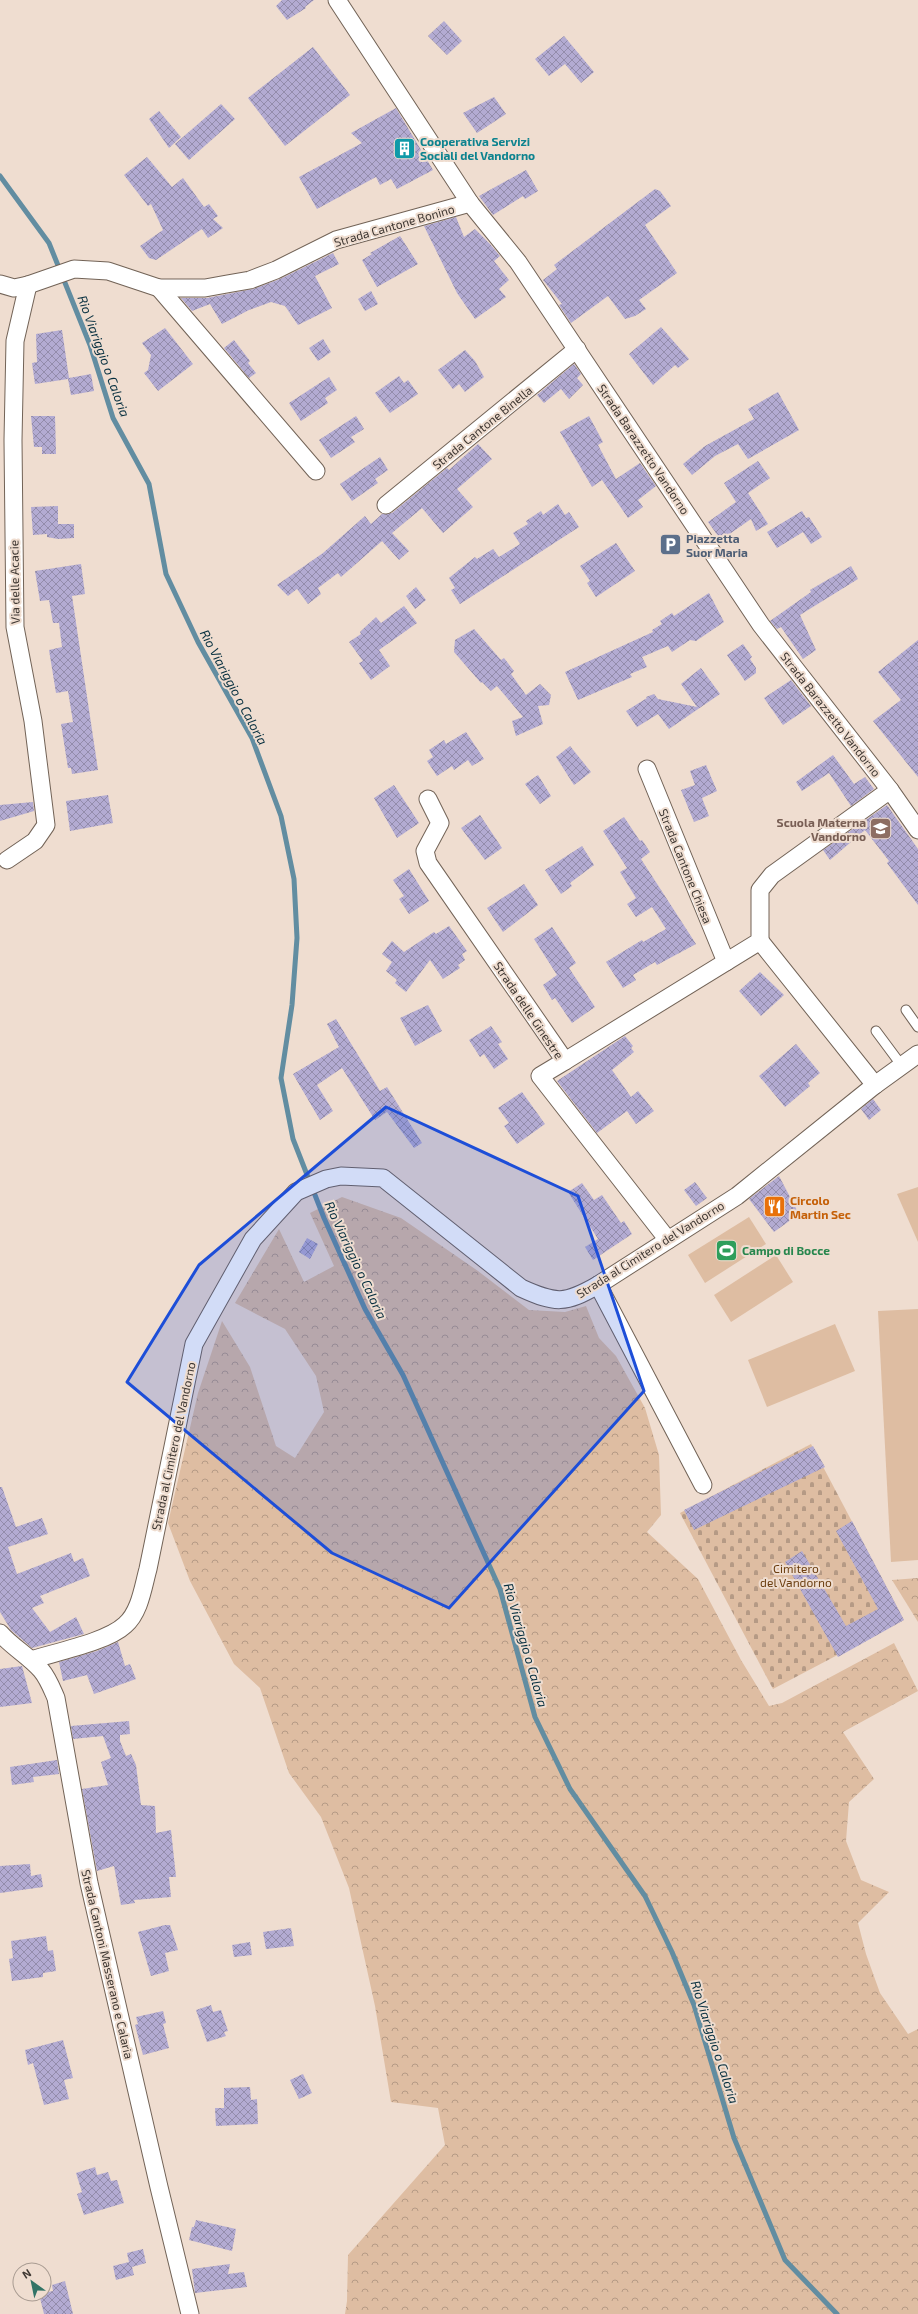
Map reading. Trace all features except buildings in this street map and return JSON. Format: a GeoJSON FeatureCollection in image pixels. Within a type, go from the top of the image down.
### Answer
{"type":"FeatureCollection","features":[{"type":"Feature","properties":{"kind":"street","name":"Strada Barazzetto Vandorno"},"geometry":{"type":"LineString","coordinates":[[338,0],[470,203],[518,262],[762,625],[890,790],[918,830]]}},
{"type":"Feature","properties":{"kind":"street","name":"Strada Cantone Bonino"},"geometry":{"type":"LineString","coordinates":[[28,285],[46,277],[74,269],[108,271],[158,288],[205,288],[250,280],[336,240],[470,203]]}},
{"type":"Feature","properties":{"kind":"street"},"geometry":{"type":"LineString","coordinates":[[0,284],[14,288],[28,285]]}},
{"type":"Feature","properties":{"kind":"street","name":"Via delle Acacie"},"geometry":{"type":"LineString","coordinates":[[7,860],[35,842],[46,825],[33,721],[14,627],[13,440],[16,341],[28,285]]}},
{"type":"Feature","properties":{"kind":"street"},"geometry":{"type":"LineString","coordinates":[[158,288],[316,471]]}},
{"type":"Feature","properties":{"kind":"street","name":"Strada Cantone Binella"},"geometry":{"type":"LineString","coordinates":[[386,504],[577,349]]}},
{"type":"Feature","properties":{"kind":"street","name":"Strada Cantone Chiesa"},"geometry":{"type":"LineString","coordinates":[[647,769],[726,962]]}},
{"type":"Feature","properties":{"kind":"street"},"geometry":{"type":"LineString","coordinates":[[875,1085],[760,941],[760,890],[772,875],[890,790]]}},
{"type":"Feature","properties":{"kind":"street","name":"Strada delle Ginestre"},"geometry":{"type":"LineString","coordinates":[[428,798],[440,823],[425,852],[428,863],[565,1061],[540,1076],[668,1240]]}},
{"type":"Feature","properties":{"kind":"street"},"geometry":{"type":"LineString","coordinates":[[565,1061],[760,941]]}},
{"type":"Feature","properties":{"kind":"street","name":"Strada al Cimitero del Vandorno"},"geometry":{"type":"LineString","coordinates":[[31,1660],[109,1636],[126,1625],[138,1604],[148,1569],[194,1344],[253,1239],[296,1192],[326,1179],[341,1176],[383,1178],[521,1288],[545,1299],[564,1300],[580,1295],[598,1285],[737,1196],[875,1085],[918,1054]]}},
{"type":"Feature","properties":{"kind":"street"},"geometry":{"type":"LineString","coordinates":[[598,1285],[703,1485]]}},
{"type":"Feature","properties":{"kind":"street","name":"Strada Cantoni Masserano e Calaria"},"geometry":{"type":"LineString","coordinates":[[0,1633],[12,1646],[31,1660],[42,1672],[56,1698],[89,1883],[159,2187],[190,2314]]}},
{"type":"Feature","properties":{"kind":"lane"},"geometry":{"type":"LineString","coordinates":[[906,1010],[918,1027]]}},
{"type":"Feature","properties":{"kind":"lane"},"geometry":{"type":"LineString","coordinates":[[876,1031],[902,1066]]}},
{"type":"Feature","properties":{"kind":"highlighted area"},"geometry":{"type":"Polygon","coordinates":[[[386,1107],[578,1196],[644,1391],[449,1608],[332,1553],[127,1382],[199,1265],[386,1107]]]}},
{"type":"Feature","properties":{"kind":"green space"},"geometry":{"type":"Polygon","coordinates":[[[918,1187],[918,1242],[897,1194],[918,1187]]]}},
{"type":"Feature","properties":{"kind":"green space"},"geometry":{"type":"Polygon","coordinates":[[[342,1197],[401,1218],[478,1271],[529,1310],[565,1312],[586,1306],[599,1338],[616,1356],[645,1408],[659,1455],[661,1515],[647,1532],[698,1579],[741,1660],[769,1706],[782,1703],[894,1643],[918,1691],[843,1732],[874,1779],[849,1802],[846,1841],[861,1880],[889,1892],[858,1923],[866,1954],[880,1993],[908,2034],[918,2029],[918,2314],[345,2314],[347,2301],[348,2255],[445,2145],[438,2108],[391,2102],[375,2006],[349,1888],[321,1817],[289,1773],[260,1688],[234,1664],[190,1581],[168,1523],[198,1393],[222,1321],[250,1367],[276,1446],[295,1458],[324,1412],[316,1376],[285,1329],[235,1303],[279,1229],[304,1282],[334,1266],[310,1213],[342,1197]]]}},
{"type":"Feature","properties":{"kind":"green space","name":"Campo di Bocce"},"geometry":{"type":"Polygon","coordinates":[[[749,1217],[766,1244],[705,1283],[688,1255],[749,1217]]]}},
{"type":"Feature","properties":{"kind":"green space","name":"Campo di Bocce"},"geometry":{"type":"Polygon","coordinates":[[[776,1255],[793,1282],[731,1322],[714,1295],[776,1255]]]}},
{"type":"Feature","properties":{"kind":"green space"},"geometry":{"type":"Polygon","coordinates":[[[918,1309],[918,1560],[891,1562],[878,1311],[918,1309]]]}},
{"type":"Feature","properties":{"kind":"green space"},"geometry":{"type":"Polygon","coordinates":[[[835,1324],[855,1371],[767,1407],[748,1360],[835,1324]]]}},
{"type":"Feature","properties":{"kind":"green space","name":"Cimitero del Vandorno"},"geometry":{"type":"Polygon","coordinates":[[[811,1444],[904,1620],[773,1689],[680,1513],[811,1444]]]}},
{"type":"Feature","properties":{"kind":"green space"},"geometry":{"type":"Polygon","coordinates":[[[918,1578],[918,1622],[892,1580],[918,1578]]]}},
{"type":"Feature","properties":{"kind":"waterway","name":"Rio Viariggio o Caloria"},"geometry":{"type":"LineString","coordinates":[[0,176],[49,243],[90,345],[113,418],[149,484],[166,574],[198,642],[252,738],[281,816],[294,879],[297,938],[292,1005],[281,1078],[293,1139],[324,1218],[365,1309],[403,1375],[500,1589],[535,1717],[570,1789],[645,1896],[672,1952],[694,2005],[734,2138],[785,2260],[837,2314]]}},
{"type":"Feature","properties":{"kind":"place","name":"Cooperativa Servizi Sociali del Vandorno"},"geometry":{"type":"Point","coordinates":[404,148]}},
{"type":"Feature","properties":{"kind":"place","name":"Piazzetta Suor Maria"},"geometry":{"type":"Point","coordinates":[670,545]}},
{"type":"Feature","properties":{"kind":"place","name":"Scuola Materna Vandorno"},"geometry":{"type":"Point","coordinates":[881,829]}},
{"type":"Feature","properties":{"kind":"place","name":"Circolo Martin Sec"},"geometry":{"type":"Point","coordinates":[775,1207]}},
{"type":"Feature","properties":{"kind":"place","name":"Campo di Bocce"},"geometry":{"type":"Point","coordinates":[727,1250]}}]}
